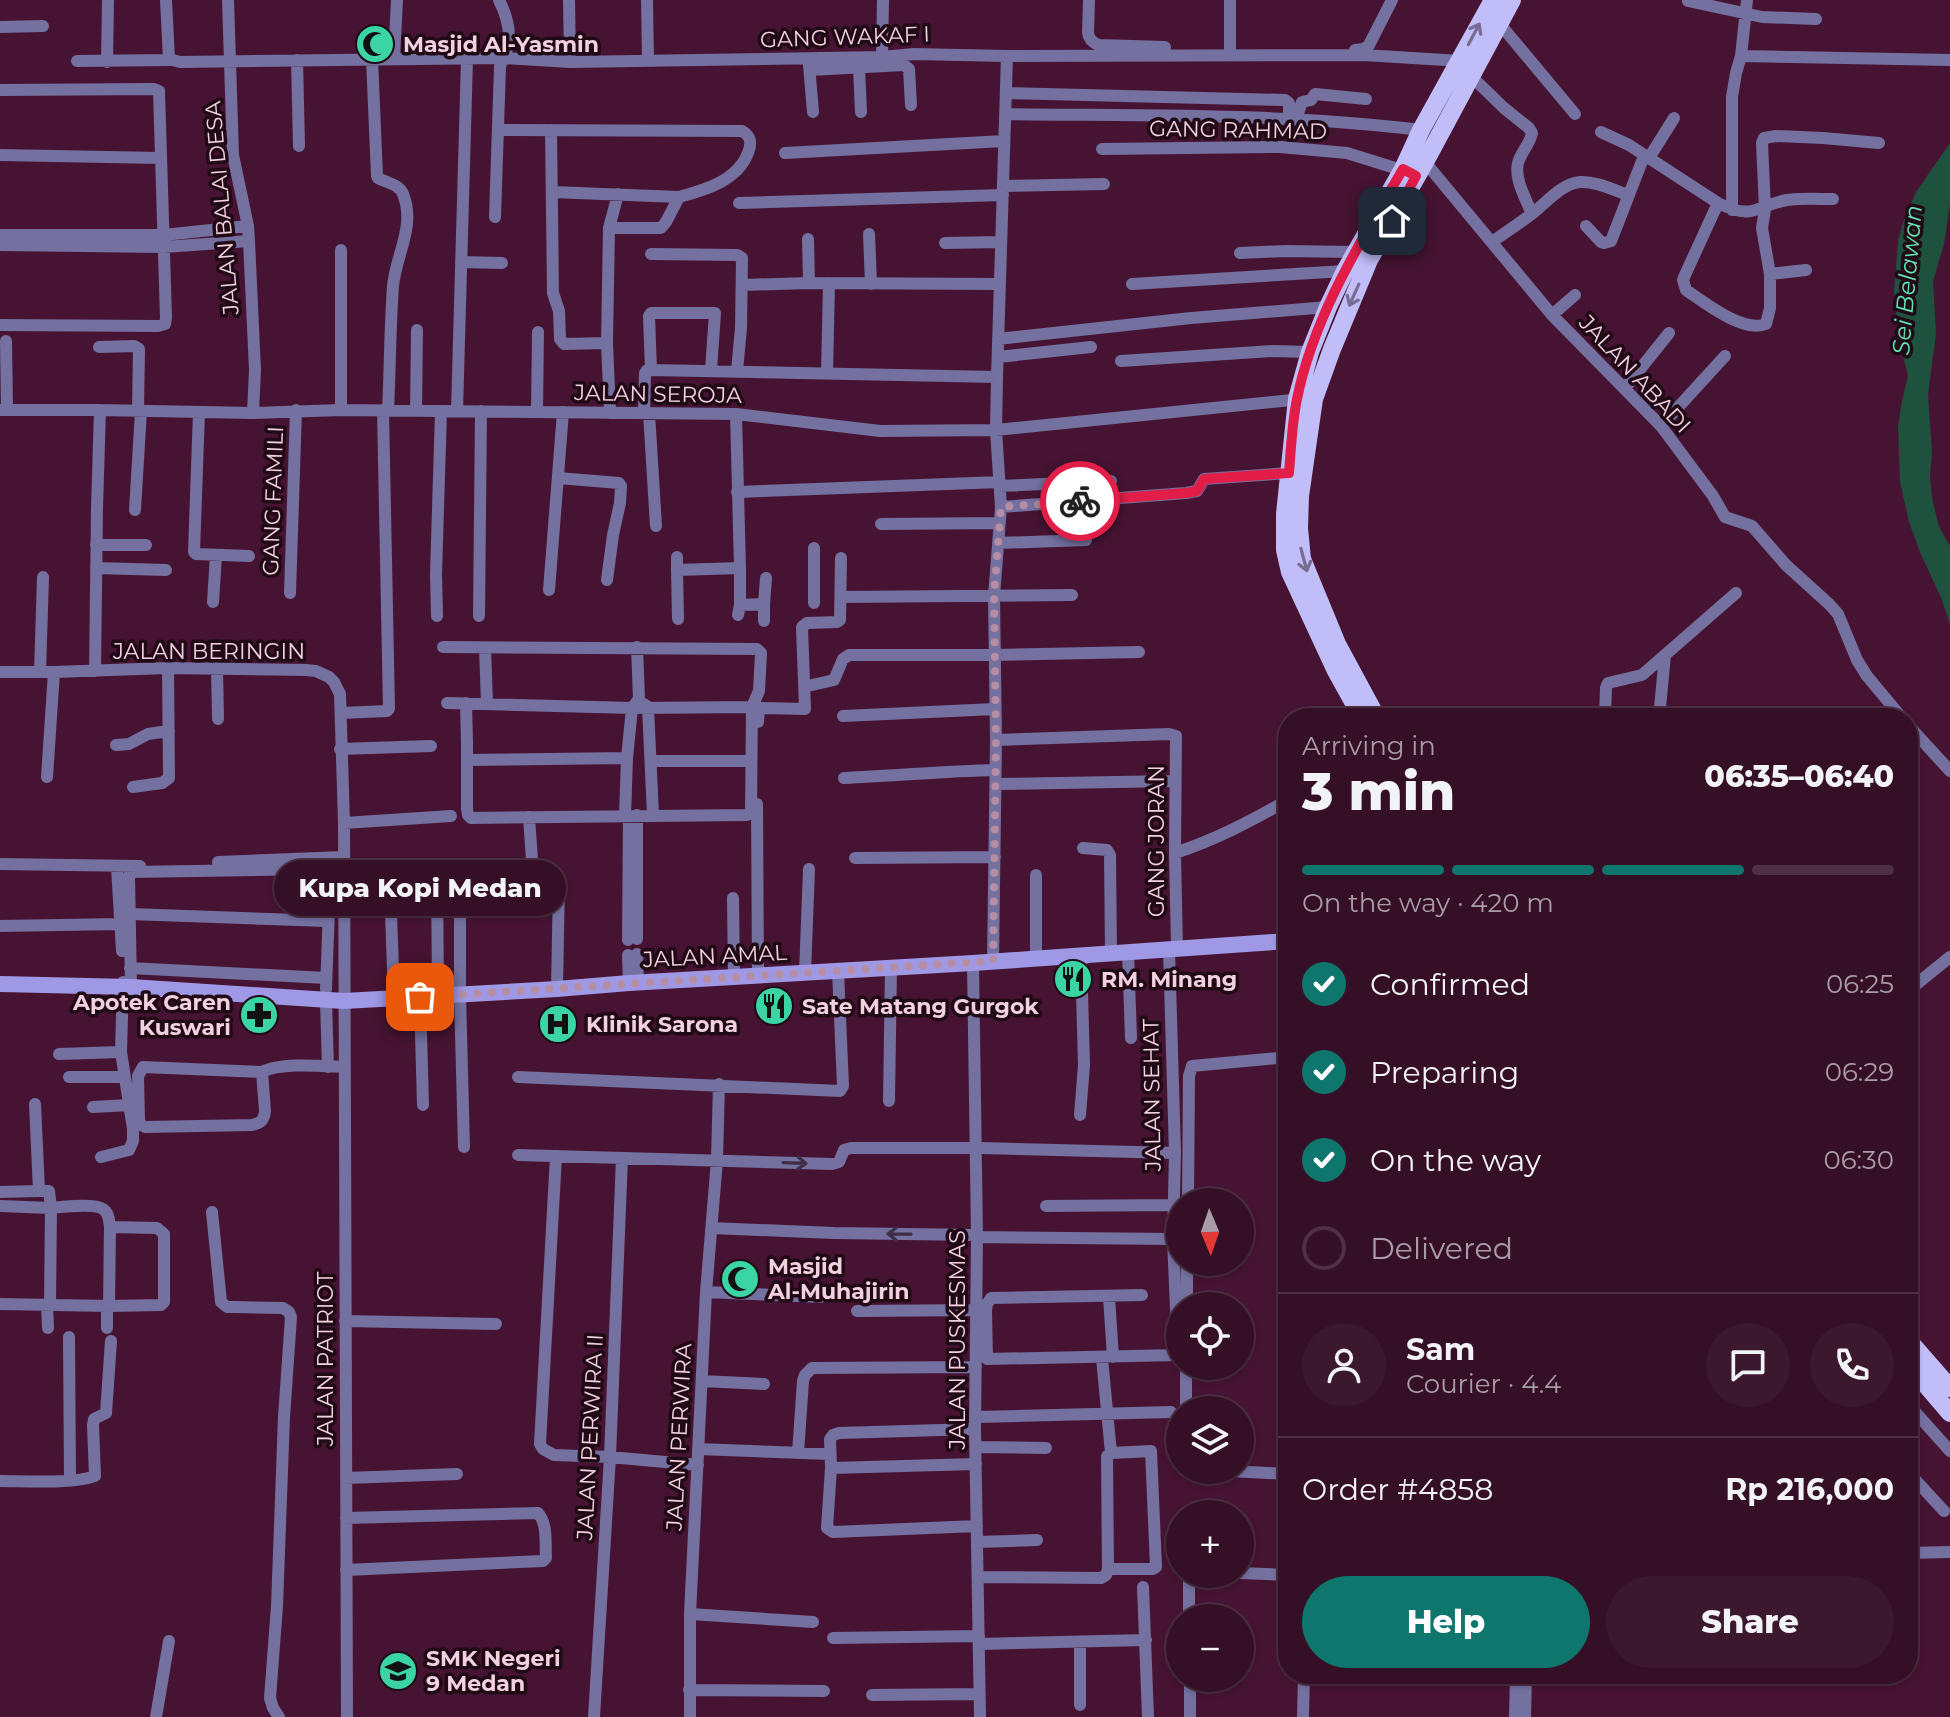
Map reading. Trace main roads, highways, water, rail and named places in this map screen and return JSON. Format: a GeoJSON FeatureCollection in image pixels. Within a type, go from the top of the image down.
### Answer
{"type":"FeatureCollection","features":[{"type":"Feature","properties":{"kind":"main road"},"geometry":{"type":"LineString","coordinates":[[1371,708],[1290,572],[1285,550],[1289,473],[1305,399],[1369,260],[1466,68],[1493,0]]}},
{"type":"Feature","properties":{"kind":"main road"},"geometry":{"type":"LineString","coordinates":[[1358,708],[1332,647],[1302,559],[1300,496],[1310,352],[1345,271],[1415,169],[1421,130],[1499,23],[1512,0]]}},
{"type":"Feature","properties":{"kind":"main road"},"geometry":{"type":"LineString","coordinates":[[1918,1351],[1950,1388]]}},
{"type":"Feature","properties":{"kind":"main road"},"geometry":{"type":"LineString","coordinates":[[1918,1376],[1950,1413]]}},
{"type":"Feature","properties":{"kind":"water","name":"Sei Belawan"},"geometry":{"type":"Polygon","coordinates":[[[1950,143],[1950,203],[1944,244],[1933,281],[1936,334],[1928,394],[1932,498],[1939,527],[1950,546],[1950,625],[1909,522],[1900,482],[1898,427],[1908,375],[1900,345],[1894,293],[1898,240],[1904,220],[1916,192],[1950,143]]]}},
{"type":"Feature","properties":{"kind":"place","name":"Masjid Al-Yasmin"},"geometry":{"type":"Point","coordinates":[375,44]}},
{"type":"Feature","properties":{"kind":"place","name":"RM. Minang"},"geometry":{"type":"Point","coordinates":[1073,979]}},
{"type":"Feature","properties":{"kind":"place","name":"Kupa Kopi Medan"},"geometry":{"type":"Point","coordinates":[420,997]}},
{"type":"Feature","properties":{"kind":"place","name":"Sate Matang Gurgok"},"geometry":{"type":"Point","coordinates":[774,1006]}},
{"type":"Feature","properties":{"kind":"place","name":"Apotek Caren Kuswari"},"geometry":{"type":"Point","coordinates":[259,1015]}},
{"type":"Feature","properties":{"kind":"place","name":"Klinik Sarona"},"geometry":{"type":"Point","coordinates":[558,1024]}},
{"type":"Feature","properties":{"kind":"place","name":"Masjid Al-Muhajirin"},"geometry":{"type":"Point","coordinates":[740,1279]}},
{"type":"Feature","properties":{"kind":"place","name":"SMK Negeri 9 Medan"},"geometry":{"type":"Point","coordinates":[398,1671]}}]}
